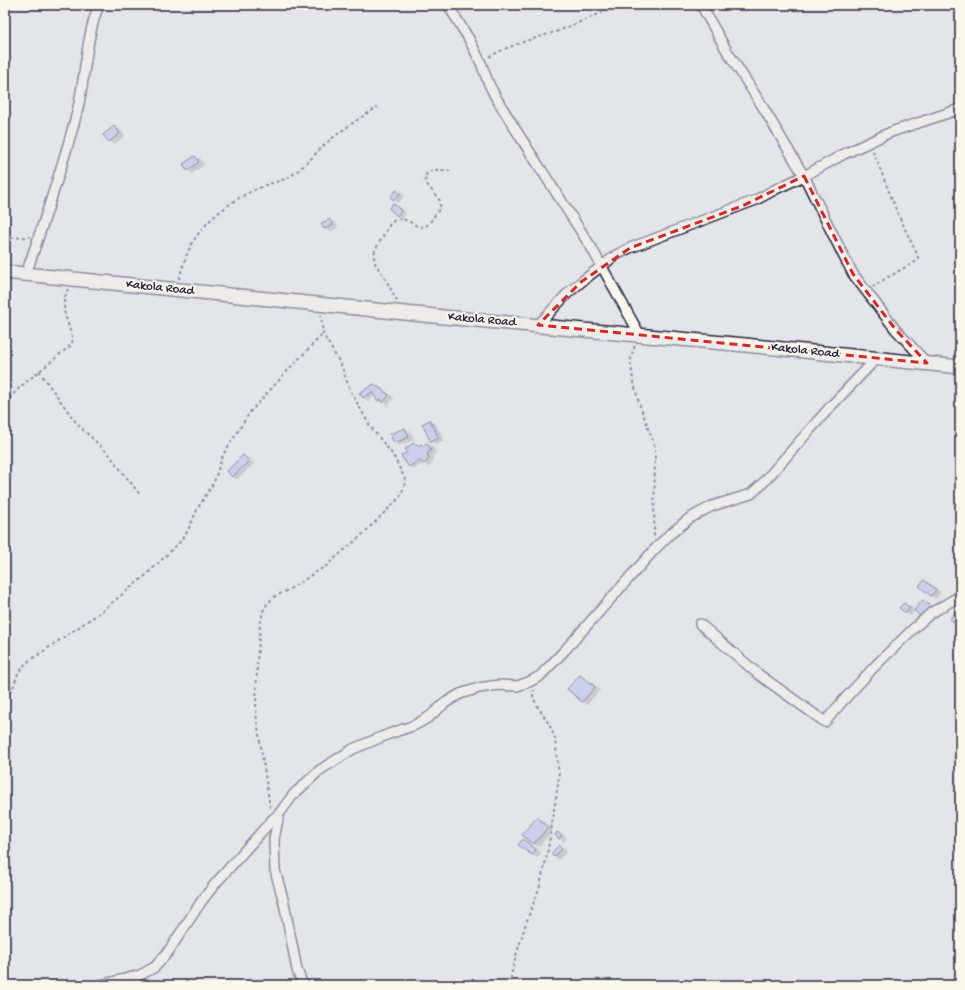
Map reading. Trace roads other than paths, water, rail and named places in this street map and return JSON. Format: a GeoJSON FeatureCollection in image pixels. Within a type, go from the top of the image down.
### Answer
{"type":"FeatureCollection","features":[{"type":"Feature","properties":{"kind":"main road","name":"Kakola Road"},"geometry":{"type":"LineString","coordinates":[[5,272],[960,367]]}},
{"type":"Feature","properties":{"kind":"street"},"geometry":{"type":"LineString","coordinates":[[26,274],[39,237],[77,111],[86,54],[99,5]]}},
{"type":"Feature","properties":{"kind":"street"},"geometry":{"type":"LineString","coordinates":[[448,5],[469,39],[495,96],[603,266],[641,335]]}},
{"type":"Feature","properties":{"kind":"street"},"geometry":{"type":"LineString","coordinates":[[701,5],[727,51],[804,176],[853,274],[896,330],[927,363]]}},
{"type":"Feature","properties":{"kind":"street"},"geometry":{"type":"LineString","coordinates":[[538,325],[567,294],[616,255],[630,248],[756,200],[844,154],[891,132],[960,109]]}},
{"type":"Feature","properties":{"kind":"street"},"geometry":{"type":"LineString","coordinates":[[100,985],[140,975],[155,967],[168,952],[201,902],[215,884],[293,795],[320,770],[353,749],[389,734],[416,725],[460,694],[479,688],[499,685],[517,686],[540,676],[669,535],[690,518],[712,506],[751,494],[762,484],[830,406],[877,358]]}},
{"type":"Feature","properties":{"kind":"street"},"geometry":{"type":"LineString","coordinates":[[700,624],[758,674],[825,722],[876,665],[930,613],[960,596]]}},
{"type":"Feature","properties":{"kind":"street"},"geometry":{"type":"LineString","coordinates":[[275,817],[275,870],[284,903],[297,970],[303,985]]}}]}
